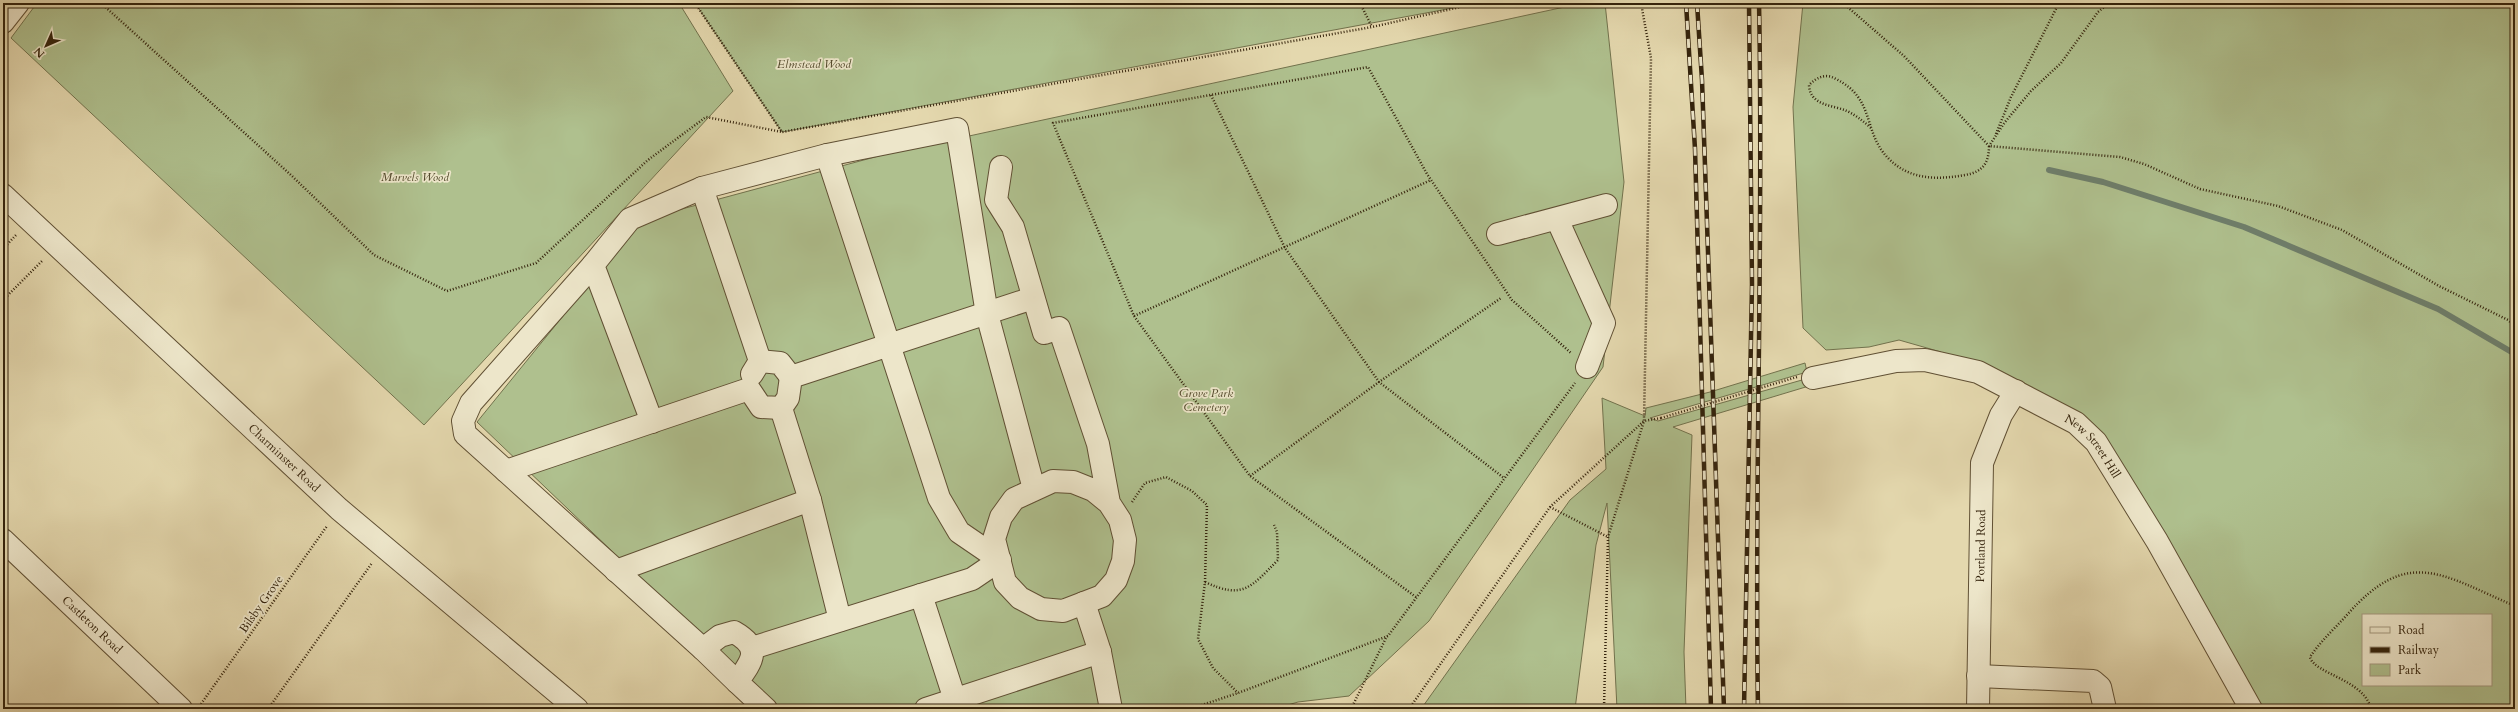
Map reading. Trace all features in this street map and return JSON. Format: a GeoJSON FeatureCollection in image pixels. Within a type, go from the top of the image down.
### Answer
{"type":"FeatureCollection","features":[{"type":"Feature","properties":{"kind":"street"},"geometry":{"type":"LineString","coordinates":[[3,22],[18,3]]}},
{"type":"Feature","properties":{"kind":"street"},"geometry":{"type":"LineString","coordinates":[[766,709],[703,649],[465,434],[463,420],[471,404],[593,264],[630,219],[702,188],[827,155],[957,129],[987,314],[1034,489]]}},
{"type":"Feature","properties":{"kind":"street"},"geometry":{"type":"LineString","coordinates":[[827,155],[939,498],[959,532],[1000,560]]}},
{"type":"Feature","properties":{"kind":"street"},"geometry":{"type":"LineString","coordinates":[[1001,167],[996,200],[1013,227],[1044,333],[1059,328],[1098,444],[1114,512],[1125,540],[1123,561],[1116,580],[1102,596],[1063,611],[1040,608],[1020,598],[1005,582],[994,539],[1001,517],[1014,499],[1053,481],[1074,482],[1093,490],[1114,512]]}},
{"type":"Feature","properties":{"kind":"street"},"geometry":{"type":"LineString","coordinates":[[702,188],[760,361]]}},
{"type":"Feature","properties":{"kind":"street","name":"Charminster Road"},"geometry":{"type":"LineString","coordinates":[[3,195],[339,509],[577,709]]}},
{"type":"Feature","properties":{"kind":"street"},"geometry":{"type":"LineString","coordinates":[[1498,234],[1606,206]]}},
{"type":"Feature","properties":{"kind":"street"},"geometry":{"type":"LineString","coordinates":[[1557,219],[1604,323],[1586,367]]}},
{"type":"Feature","properties":{"kind":"street"},"geometry":{"type":"LineString","coordinates":[[593,264],[652,422]]}},
{"type":"Feature","properties":{"kind":"street"},"geometry":{"type":"LineString","coordinates":[[791,377],[888,344],[987,314],[1033,298]]}},
{"type":"Feature","properties":{"kind":"street","name":"New Street Hill"},"geometry":{"type":"LineString","coordinates":[[1805,378],[1896,361],[1925,360],[1978,372],[2076,423],[2096,442],[2157,541],[2251,709]]}},
{"type":"Feature","properties":{"kind":"street"},"geometry":{"type":"LineString","coordinates":[[760,361],[780,363],[791,377],[788,398],[781,408]]}},
{"type":"Feature","properties":{"kind":"street"},"geometry":{"type":"LineString","coordinates":[[760,361],[752,373],[749,389],[761,407],[781,408]]}},
{"type":"Feature","properties":{"kind":"street"},"geometry":{"type":"LineString","coordinates":[[506,471],[749,389]]}},
{"type":"Feature","properties":{"kind":"street","name":"Portland Road"},"geometry":{"type":"LineString","coordinates":[[1978,709],[1982,462],[2001,415],[2016,391]]}},
{"type":"Feature","properties":{"kind":"street"},"geometry":{"type":"LineString","coordinates":[[781,408],[810,500],[840,620]]}},
{"type":"Feature","properties":{"kind":"street"},"geometry":{"type":"LineString","coordinates":[[616,571],[810,500]]}},
{"type":"Feature","properties":{"kind":"street","name":"Castleton Road"},"geometry":{"type":"LineString","coordinates":[[3,540],[181,709]]}},
{"type":"Feature","properties":{"kind":"street"},"geometry":{"type":"LineString","coordinates":[[752,648],[972,579],[1000,560]]}},
{"type":"Feature","properties":{"kind":"street"},"geometry":{"type":"LineString","coordinates":[[921,595],[957,704]]}},
{"type":"Feature","properties":{"kind":"street"},"geometry":{"type":"LineString","coordinates":[[1084,603],[1100,652],[1111,709]]}},
{"type":"Feature","properties":{"kind":"street"},"geometry":{"type":"LineString","coordinates":[[703,649],[720,636],[734,632],[745,638],[752,648],[750,662],[737,682]]}},
{"type":"Feature","properties":{"kind":"street"},"geometry":{"type":"LineString","coordinates":[[926,709],[957,704],[1100,652]]}},
{"type":"Feature","properties":{"kind":"street"},"geometry":{"type":"LineString","coordinates":[[1978,676],[2093,681],[2100,687],[2104,709]]}},
{"type":"Feature","properties":{"kind":"path"},"geometry":{"type":"LineString","coordinates":[[101,3],[286,171],[374,255],[447,291],[536,263],[648,160],[706,117],[782,132],[1372,26],[1478,3]]}},
{"type":"Feature","properties":{"kind":"path"},"geometry":{"type":"LineString","coordinates":[[695,3],[782,132]]}},
{"type":"Feature","properties":{"kind":"path"},"geometry":{"type":"LineString","coordinates":[[1360,3],[1372,26]]}},
{"type":"Feature","properties":{"kind":"path"},"geometry":{"type":"LineString","coordinates":[[1604,709],[1608,537],[1644,421],[1651,58],[1641,3]]}},
{"type":"Feature","properties":{"kind":"path"},"geometry":{"type":"LineString","coordinates":[[1843,3],[1904,56],[1989,146],[2120,157],[2144,164],[2200,189],[2278,206],[2342,230],[2439,286],[2508,320],[2515,326]]}},
{"type":"Feature","properties":{"kind":"path"},"geometry":{"type":"LineString","coordinates":[[1994,139],[2011,97],[2059,3]]}},
{"type":"Feature","properties":{"kind":"path"},"geometry":{"type":"LineString","coordinates":[[1871,128],[1858,117],[1846,110],[1821,104],[1812,96],[1809,85],[1821,76],[1830,76],[1848,85],[1861,98],[1867,111],[1871,128],[1882,152],[1888,159],[1901,169],[1925,177],[1937,179],[1978,172],[1988,161],[1989,146],[2031,91],[2061,64],[2098,12],[2109,3]]}},
{"type":"Feature","properties":{"kind":"path"},"geometry":{"type":"LineString","coordinates":[[1350,709],[1388,636],[1416,598],[1504,478],[1586,367],[1512,300],[1431,180],[1368,67],[1053,123],[1134,316],[1250,476],[1416,598]]}},
{"type":"Feature","properties":{"kind":"path"},"geometry":{"type":"LineString","coordinates":[[1211,95],[1285,248],[1379,382],[1504,478]]}},
{"type":"Feature","properties":{"kind":"path"},"geometry":{"type":"LineString","coordinates":[[1134,316],[1431,180]]}},
{"type":"Feature","properties":{"kind":"path"},"geometry":{"type":"LineString","coordinates":[[3,300],[58,245]]}},
{"type":"Feature","properties":{"kind":"path"},"geometry":{"type":"LineString","coordinates":[[1250,476],[1379,382],[1501,298]]}},
{"type":"Feature","properties":{"kind":"path"},"geometry":{"type":"LineString","coordinates":[[1409,709],[1550,507],[1644,421],[1661,418],[1805,378]]}},
{"type":"Feature","properties":{"kind":"path"},"geometry":{"type":"LineString","coordinates":[[1114,512],[1145,483],[1166,478],[1192,491],[1206,505],[1205,582],[1198,639],[1214,668],[1238,693]]}},
{"type":"Feature","properties":{"kind":"path"},"geometry":{"type":"LineString","coordinates":[[1550,507],[1608,537]]}},
{"type":"Feature","properties":{"kind":"path","name":"Bilsby Grove"},"geometry":{"type":"LineString","coordinates":[[197,709],[339,509]]}},
{"type":"Feature","properties":{"kind":"path"},"geometry":{"type":"LineString","coordinates":[[1205,582],[1222,590],[1240,591],[1258,580],[1278,560],[1277,532],[1274,525]]}},
{"type":"Feature","properties":{"kind":"path"},"geometry":{"type":"LineString","coordinates":[[268,709],[383,547]]}},
{"type":"Feature","properties":{"kind":"path"},"geometry":{"type":"LineString","coordinates":[[2371,709],[2370,703],[2351,684],[2314,664],[2310,657],[2356,604],[2372,588],[2395,576],[2422,571],[2439,574],[2457,580],[2515,606]]}},
{"type":"Feature","properties":{"kind":"path"},"geometry":{"type":"LineString","coordinates":[[1190,709],[1238,693],[1388,636]]}},
{"type":"Feature","properties":{"kind":"green space","name":"Marvels Wood"},"geometry":{"type":"Polygon","coordinates":[[[37,3],[679,3],[733,91],[424,425],[11,38],[37,3]]]}},
{"type":"Feature","properties":{"kind":"green space","name":"Elmstead Wood"},"geometry":{"type":"Polygon","coordinates":[[[695,3],[1480,3],[782,132],[695,3]]]}},
{"type":"Feature","properties":{"kind":"green space","name":"Grove Park Cemetery"},"geometry":{"type":"Polygon","coordinates":[[[1583,3],[1605,3],[1624,182],[1603,367],[1429,621],[1349,696],[1298,702],[1274,709],[777,709],[477,422],[641,220],[886,154],[1583,3]]]}},
{"type":"Feature","properties":{"kind":"green space"},"geometry":{"type":"Polygon","coordinates":[[[1803,3],[2515,3],[2515,709],[2257,709],[2090,427],[1941,355],[1941,352],[1899,340],[1869,347],[1826,350],[1803,328],[1793,107],[1803,3]]]}},
{"type":"Feature","properties":{"kind":"green space"},"geometry":{"type":"Polygon","coordinates":[[[1805,363],[1807,372],[1650,418],[1658,421],[1809,378],[1809,386],[1673,427],[1692,435],[1684,652],[1686,709],[1617,709],[1607,503],[1596,545],[1575,709],[1421,709],[1570,500],[1606,469],[1602,398],[1645,416],[1646,408],[1710,392],[1805,363]]]}},
{"type":"Feature","properties":{"kind":"waterway"},"geometry":{"type":"LineString","coordinates":[[2049,170],[2103,182],[2244,227],[2438,309],[2515,354]]}},
{"type":"Feature","properties":{"kind":"railway"},"geometry":{"type":"LineString","coordinates":[[1686,3],[1695,149],[1711,709]]}},
{"type":"Feature","properties":{"kind":"railway"},"geometry":{"type":"LineString","coordinates":[[1697,3],[1702,80],[1724,709]]}},
{"type":"Feature","properties":{"kind":"railway"},"geometry":{"type":"LineString","coordinates":[[1744,709],[1752,284],[1749,3]]}},
{"type":"Feature","properties":{"kind":"railway"},"geometry":{"type":"LineString","coordinates":[[1758,709],[1757,533],[1760,179],[1759,3]]}}]}
